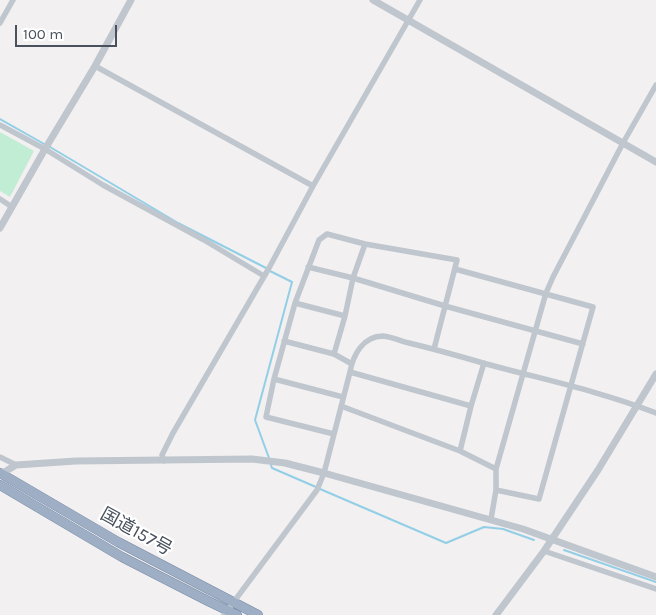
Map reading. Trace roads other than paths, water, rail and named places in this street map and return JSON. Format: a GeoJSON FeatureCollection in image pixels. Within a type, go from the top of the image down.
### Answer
{"type":"FeatureCollection","features":[{"type":"Feature","properties":{"kind":"highway","name":"国道157号"},"geometry":{"type":"LineString","coordinates":[[1,474],[118,542],[237,615]]}},
{"type":"Feature","properties":{"kind":"highway","name":"国道157号"},"geometry":{"type":"LineString","coordinates":[[0,485],[122,557],[208,601],[228,609],[258,615]]}},
{"type":"Feature","properties":{"kind":"street"},"geometry":{"type":"LineString","coordinates":[[0,23],[13,0]]}},
{"type":"Feature","properties":{"kind":"street"},"geometry":{"type":"LineString","coordinates":[[0,228],[95,66],[131,0]]}},
{"type":"Feature","properties":{"kind":"street"},"geometry":{"type":"LineString","coordinates":[[373,0],[656,162]]}},
{"type":"Feature","properties":{"kind":"street"},"geometry":{"type":"LineString","coordinates":[[164,460],[162,455],[173,433],[267,272],[313,186],[420,0]]}},
{"type":"Feature","properties":{"kind":"street"},"geometry":{"type":"LineString","coordinates":[[95,66],[313,186]]}},
{"type":"Feature","properties":{"kind":"street"},"geometry":{"type":"LineString","coordinates":[[491,519],[496,490],[496,469],[546,293],[623,143],[656,85]]}},
{"type":"Feature","properties":{"kind":"street"},"geometry":{"type":"LineString","coordinates":[[0,125],[46,147],[103,185],[267,272]]}},
{"type":"Feature","properties":{"kind":"street"},"geometry":{"type":"LineString","coordinates":[[0,199],[12,206]]}},
{"type":"Feature","properties":{"kind":"street"},"geometry":{"type":"LineString","coordinates":[[334,434],[266,417],[274,379],[295,303],[319,240],[327,234],[365,244],[457,260],[434,349]]}},
{"type":"Feature","properties":{"kind":"street"},"geometry":{"type":"LineString","coordinates":[[334,354],[353,278],[365,244]]}},
{"type":"Feature","properties":{"kind":"street"},"geometry":{"type":"LineString","coordinates":[[308,267],[353,278],[444,306],[583,344]]}},
{"type":"Feature","properties":{"kind":"street"},"geometry":{"type":"LineString","coordinates":[[455,269],[593,307],[539,499],[496,490]]}},
{"type":"Feature","properties":{"kind":"street"},"geometry":{"type":"LineString","coordinates":[[295,303],[345,316]]}},
{"type":"Feature","properties":{"kind":"street"},"geometry":{"type":"LineString","coordinates":[[228,609],[318,488],[324,473],[352,364],[359,348],[370,339],[383,336],[434,349],[638,405],[656,412]]}},
{"type":"Feature","properties":{"kind":"street"},"geometry":{"type":"LineString","coordinates":[[284,341],[334,354],[352,364]]}},
{"type":"Feature","properties":{"kind":"street"},"geometry":{"type":"LineString","coordinates":[[460,451],[484,363]]}},
{"type":"Feature","properties":{"kind":"street"},"geometry":{"type":"LineString","coordinates":[[350,372],[471,406]]}},
{"type":"Feature","properties":{"kind":"street"},"geometry":{"type":"LineString","coordinates":[[496,615],[544,551],[598,470],[656,374]]}},
{"type":"Feature","properties":{"kind":"street"},"geometry":{"type":"LineString","coordinates":[[274,379],[343,397]]}},
{"type":"Feature","properties":{"kind":"street"},"geometry":{"type":"LineString","coordinates":[[341,406],[460,451],[496,469]]}},
{"type":"Feature","properties":{"kind":"street"},"geometry":{"type":"LineString","coordinates":[[0,457],[16,465]]}},
{"type":"Feature","properties":{"kind":"street"},"geometry":{"type":"LineString","coordinates":[[1,474],[16,465],[76,461],[252,460],[285,463],[491,519],[656,577]]}},
{"type":"Feature","properties":{"kind":"street"},"geometry":{"type":"LineString","coordinates":[[544,551],[656,589]]}},
{"type":"Feature","properties":{"kind":"waterway"},"geometry":{"type":"LineString","coordinates":[[0,119],[46,145]]}},
{"type":"Feature","properties":{"kind":"waterway"},"geometry":{"type":"LineString","coordinates":[[50,147],[178,223],[266,268]]}},
{"type":"Feature","properties":{"kind":"waterway"},"geometry":{"type":"LineString","coordinates":[[269,458],[255,420],[292,282],[270,271]]}},
{"type":"Feature","properties":{"kind":"waterway"},"geometry":{"type":"LineString","coordinates":[[271,465],[272,468],[316,487]]}},
{"type":"Feature","properties":{"kind":"waterway"},"geometry":{"type":"LineString","coordinates":[[320,489],[446,543],[484,527],[503,529],[534,540]]}},
{"type":"Feature","properties":{"kind":"waterway"},"geometry":{"type":"LineString","coordinates":[[564,550],[656,582]]}}]}
